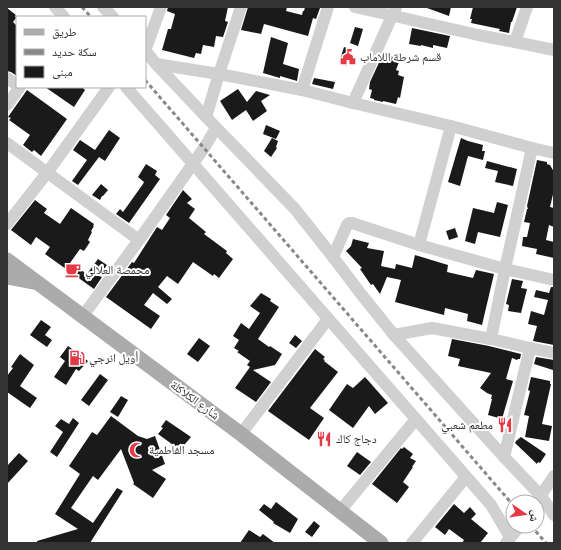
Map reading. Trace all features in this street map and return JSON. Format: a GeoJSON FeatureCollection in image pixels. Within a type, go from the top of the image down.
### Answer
{"type":"FeatureCollection","features":[{"type":"Feature","properties":{"kind":"main road","name":"شارع الكلاكلة"},"geometry":{"type":"LineString","coordinates":[[7,260],[241,434],[381,543]]}},
{"type":"Feature","properties":{"kind":"main road"},"geometry":{"type":"LineString","coordinates":[[7,277],[39,283]]}},
{"type":"Feature","properties":{"kind":"street"},"geometry":{"type":"LineString","coordinates":[[103,7],[112,16]]}},
{"type":"Feature","properties":{"kind":"street"},"geometry":{"type":"LineString","coordinates":[[146,47],[161,7]]}},
{"type":"Feature","properties":{"kind":"street"},"geometry":{"type":"LineString","coordinates":[[206,117],[241,7]]}},
{"type":"Feature","properties":{"kind":"street"},"geometry":{"type":"LineString","coordinates":[[302,90],[328,7]]}},
{"type":"Feature","properties":{"kind":"street"},"geometry":{"type":"LineString","coordinates":[[354,7],[394,11],[478,35],[554,50]]}},
{"type":"Feature","properties":{"kind":"street"},"geometry":{"type":"LineString","coordinates":[[515,42],[527,7]]}},
{"type":"Feature","properties":{"kind":"street"},"geometry":{"type":"LineString","coordinates":[[353,103],[394,11]]}},
{"type":"Feature","properties":{"kind":"street"},"geometry":{"type":"LineString","coordinates":[[146,51],[216,128],[295,209],[394,336],[504,457],[535,494]]}},
{"type":"Feature","properties":{"kind":"street"},"geometry":{"type":"LineString","coordinates":[[156,64],[219,74],[302,90],[554,153]]}},
{"type":"Feature","properties":{"kind":"street"},"geometry":{"type":"LineString","coordinates":[[7,78],[16,84]]}},
{"type":"Feature","properties":{"kind":"street"},"geometry":{"type":"LineString","coordinates":[[7,105],[19,88]]}},
{"type":"Feature","properties":{"kind":"street"},"geometry":{"type":"LineString","coordinates":[[7,224],[47,173],[108,88]]}},
{"type":"Feature","properties":{"kind":"street"},"geometry":{"type":"LineString","coordinates":[[127,88],[491,505],[508,540]]}},
{"type":"Feature","properties":{"kind":"street"},"geometry":{"type":"LineString","coordinates":[[419,245],[450,126]]}},
{"type":"Feature","properties":{"kind":"street"},"geometry":{"type":"LineString","coordinates":[[82,317],[193,164],[216,128]]}},
{"type":"Feature","properties":{"kind":"street"},"geometry":{"type":"LineString","coordinates":[[7,143],[139,240]]}},
{"type":"Feature","properties":{"kind":"street"},"geometry":{"type":"LineString","coordinates":[[491,339],[532,148]]}},
{"type":"Feature","properties":{"kind":"street"},"geometry":{"type":"LineString","coordinates":[[333,257],[347,225],[352,223],[419,245],[505,269],[554,280]]}},
{"type":"Feature","properties":{"kind":"street"},"geometry":{"type":"LineString","coordinates":[[241,434],[328,319]]}},
{"type":"Feature","properties":{"kind":"street"},"geometry":{"type":"LineString","coordinates":[[394,336],[432,328],[554,353]]}},
{"type":"Feature","properties":{"kind":"street"},"geometry":{"type":"LineString","coordinates":[[504,457],[530,348]]}},
{"type":"Feature","properties":{"kind":"street"},"geometry":{"type":"LineString","coordinates":[[340,511],[416,419]]}},
{"type":"Feature","properties":{"kind":"street"},"geometry":{"type":"LineString","coordinates":[[542,494],[554,476]]}},
{"type":"Feature","properties":{"kind":"street"},"geometry":{"type":"LineString","coordinates":[[412,543],[466,477]]}},
{"type":"Feature","properties":{"kind":"street"},"geometry":{"type":"LineString","coordinates":[[545,505],[554,515]]}},
{"type":"Feature","properties":{"kind":"building"},"geometry":{"type":"Polygon","coordinates":[[[168,7],[228,7],[225,21],[228,22],[223,37],[216,36],[214,47],[203,45],[201,54],[196,53],[194,58],[162,50],[168,29],[171,29],[175,14],[167,11],[168,7]]]}},
{"type":"Feature","properties":{"kind":"building"},"geometry":{"type":"Polygon","coordinates":[[[248,7],[287,7],[286,11],[302,15],[305,7],[320,8],[316,19],[313,18],[308,36],[264,24],[261,34],[241,30],[248,7]]]}},
{"type":"Feature","properties":{"kind":"building"},"geometry":{"type":"Polygon","coordinates":[[[427,7],[451,7],[449,16],[427,7]]]}},
{"type":"Feature","properties":{"kind":"building"},"geometry":{"type":"Polygon","coordinates":[[[473,7],[517,7],[511,22],[509,33],[499,31],[500,29],[471,23],[472,19],[470,19],[473,7]]]}},
{"type":"Feature","properties":{"kind":"building"},"geometry":{"type":"Polygon","coordinates":[[[7,8],[16,15],[13,22],[16,25],[16,75],[7,71],[7,8]]]}},
{"type":"Feature","properties":{"kind":"building"},"geometry":{"type":"Polygon","coordinates":[[[355,27],[363,29],[358,46],[350,43],[355,27]]]}},
{"type":"Feature","properties":{"kind":"building"},"geometry":{"type":"Polygon","coordinates":[[[412,28],[450,36],[447,48],[433,45],[433,48],[409,44],[412,28]]]}},
{"type":"Feature","properties":{"kind":"building"},"geometry":{"type":"Polygon","coordinates":[[[271,37],[288,43],[283,64],[299,69],[297,81],[263,73],[271,37]]]}},
{"type":"Feature","properties":{"kind":"building"},"geometry":{"type":"Polygon","coordinates":[[[344,47],[353,50],[347,66],[339,63],[344,47]]]}},
{"type":"Feature","properties":{"kind":"building"},"geometry":{"type":"Polygon","coordinates":[[[383,54],[400,59],[396,70],[399,71],[398,75],[404,77],[400,98],[398,97],[396,104],[370,98],[372,90],[369,89],[370,82],[383,54]]]}},
{"type":"Feature","properties":{"kind":"building"},"geometry":{"type":"Polygon","coordinates":[[[314,78],[335,82],[333,89],[312,84],[314,78]]]}},
{"type":"Feature","properties":{"kind":"building"},"geometry":{"type":"Polygon","coordinates":[[[46,88],[83,88],[85,90],[74,107],[46,88]]]}},
{"type":"Feature","properties":{"kind":"building"},"geometry":{"type":"Polygon","coordinates":[[[238,89],[247,102],[256,91],[270,95],[261,101],[267,111],[253,121],[246,110],[232,120],[220,101],[238,89]]]}},
{"type":"Feature","properties":{"kind":"building"},"geometry":{"type":"Polygon","coordinates":[[[27,90],[67,119],[41,156],[34,150],[32,152],[23,145],[30,135],[9,120],[11,118],[8,117],[27,90]]]}},
{"type":"Feature","properties":{"kind":"building"},"geometry":{"type":"Polygon","coordinates":[[[266,125],[280,131],[276,139],[263,134],[266,125]]]}},
{"type":"Feature","properties":{"kind":"building"},"geometry":{"type":"Polygon","coordinates":[[[109,130],[120,138],[105,161],[99,157],[78,185],[72,181],[87,160],[73,150],[80,140],[95,150],[109,130]]]}},
{"type":"Feature","properties":{"kind":"building"},"geometry":{"type":"Polygon","coordinates":[[[272,138],[278,141],[277,148],[271,157],[264,151],[272,138]]]}},
{"type":"Feature","properties":{"kind":"building"},"geometry":{"type":"Polygon","coordinates":[[[461,138],[483,145],[482,151],[485,151],[483,160],[468,156],[460,186],[448,182],[461,138]]]}},
{"type":"Feature","properties":{"kind":"building"},"geometry":{"type":"Polygon","coordinates":[[[537,160],[547,162],[554,172],[554,190],[550,207],[554,208],[554,227],[549,225],[546,240],[554,242],[554,258],[536,254],[537,249],[522,246],[523,237],[527,237],[530,223],[524,222],[528,209],[527,206],[537,160]]]}},
{"type":"Feature","properties":{"kind":"building"},"geometry":{"type":"Polygon","coordinates":[[[487,161],[517,169],[513,186],[495,182],[498,171],[485,168],[487,161]]]}},
{"type":"Feature","properties":{"kind":"building"},"geometry":{"type":"Polygon","coordinates":[[[146,164],[157,171],[155,175],[160,179],[129,223],[116,214],[120,209],[123,212],[143,184],[144,182],[138,177],[146,164]]]}},
{"type":"Feature","properties":{"kind":"building"},"geometry":{"type":"Polygon","coordinates":[[[101,184],[108,190],[100,200],[92,195],[101,184]]]}},
{"type":"Feature","properties":{"kind":"building"},"geometry":{"type":"Polygon","coordinates":[[[183,190],[192,199],[187,203],[195,209],[189,218],[206,232],[204,234],[227,251],[226,253],[233,259],[219,278],[214,274],[213,276],[193,262],[178,284],[167,276],[158,287],[172,299],[167,304],[153,293],[144,305],[160,316],[151,329],[106,297],[132,262],[134,263],[157,227],[162,230],[170,218],[166,215],[183,190]]]}},
{"type":"Feature","properties":{"kind":"building"},"geometry":{"type":"Polygon","coordinates":[[[35,200],[47,209],[44,213],[60,224],[71,208],[94,224],[88,240],[90,242],[84,251],[80,249],[70,263],[87,274],[98,259],[107,265],[99,276],[102,277],[94,289],[45,254],[50,247],[36,237],[31,245],[11,230],[35,200]]]}},
{"type":"Feature","properties":{"kind":"building"},"geometry":{"type":"Polygon","coordinates":[[[497,202],[508,205],[500,237],[478,232],[475,244],[465,241],[473,208],[494,213],[497,202]]]}},
{"type":"Feature","properties":{"kind":"building"},"geometry":{"type":"Polygon","coordinates":[[[455,228],[458,237],[449,240],[446,231],[455,228]]]}},
{"type":"Feature","properties":{"kind":"building"},"geometry":{"type":"Polygon","coordinates":[[[353,239],[369,243],[367,248],[384,251],[381,266],[395,269],[396,264],[412,268],[415,255],[448,265],[447,272],[473,278],[476,270],[494,274],[482,325],[467,321],[468,314],[445,308],[444,315],[395,302],[401,280],[387,277],[380,294],[373,284],[371,285],[360,269],[362,268],[346,251],[351,246],[353,239]]]}},
{"type":"Feature","properties":{"kind":"building"},"geometry":{"type":"Polygon","coordinates":[[[512,279],[523,281],[521,288],[527,289],[521,313],[508,311],[509,305],[506,304],[512,279]]]}},
{"type":"Feature","properties":{"kind":"building"},"geometry":{"type":"Polygon","coordinates":[[[551,287],[554,287],[554,345],[533,341],[537,326],[528,324],[531,311],[544,315],[548,300],[534,297],[536,290],[549,293],[551,287]]]}},
{"type":"Feature","properties":{"kind":"building"},"geometry":{"type":"Polygon","coordinates":[[[261,293],[271,299],[270,301],[279,307],[258,339],[282,354],[275,365],[253,370],[271,382],[256,402],[235,388],[250,367],[247,365],[250,361],[237,352],[239,351],[234,348],[239,340],[233,336],[241,323],[249,329],[260,313],[250,306],[261,293]]]}},
{"type":"Feature","properties":{"kind":"building"},"geometry":{"type":"Polygon","coordinates":[[[41,320],[51,327],[45,335],[52,340],[47,347],[30,335],[41,320]]]}},
{"type":"Feature","properties":{"kind":"building"},"geometry":{"type":"Polygon","coordinates":[[[295,335],[302,341],[296,348],[289,343],[295,335]]]}},
{"type":"Feature","properties":{"kind":"building"},"geometry":{"type":"Polygon","coordinates":[[[199,338],[210,346],[198,362],[187,354],[199,338]]]}},
{"type":"Feature","properties":{"kind":"building"},"geometry":{"type":"Polygon","coordinates":[[[452,339],[521,354],[520,359],[517,360],[512,358],[506,379],[513,381],[502,419],[488,415],[492,395],[480,388],[491,373],[458,366],[460,359],[448,356],[452,339]]]}},
{"type":"Feature","properties":{"kind":"building"},"geometry":{"type":"Polygon","coordinates":[[[68,346],[88,361],[79,371],[76,369],[66,385],[54,377],[65,361],[60,357],[68,346]]]}},
{"type":"Feature","properties":{"kind":"building"},"geometry":{"type":"Polygon","coordinates":[[[315,349],[325,357],[323,359],[325,360],[324,361],[338,372],[310,408],[324,418],[309,440],[268,411],[315,349]]]}},
{"type":"Feature","properties":{"kind":"building"},"geometry":{"type":"Polygon","coordinates":[[[20,354],[34,365],[20,386],[37,398],[30,408],[7,392],[7,376],[20,354]]]}},
{"type":"Feature","properties":{"kind":"building"},"geometry":{"type":"Polygon","coordinates":[[[536,357],[554,360],[553,370],[534,364],[536,357]]]}},
{"type":"Feature","properties":{"kind":"building"},"geometry":{"type":"Polygon","coordinates":[[[100,374],[108,380],[89,406],[81,400],[100,374]]]}},
{"type":"Feature","properties":{"kind":"building"},"geometry":{"type":"Polygon","coordinates":[[[365,377],[388,403],[375,414],[369,406],[353,428],[329,410],[347,384],[353,388],[365,377]]]}},
{"type":"Feature","properties":{"kind":"building"},"geometry":{"type":"Polygon","coordinates":[[[531,377],[550,381],[551,384],[542,424],[552,426],[549,441],[525,437],[529,416],[524,415],[530,391],[528,390],[531,377]]]}},
{"type":"Feature","properties":{"kind":"building"},"geometry":{"type":"Polygon","coordinates":[[[121,396],[128,400],[118,417],[110,412],[121,396]]]}},
{"type":"Feature","properties":{"kind":"building"},"geometry":{"type":"Polygon","coordinates":[[[111,416],[138,436],[147,439],[155,436],[165,464],[152,470],[166,479],[153,498],[133,484],[134,483],[121,449],[98,480],[93,476],[71,508],[93,523],[117,488],[123,491],[90,543],[37,543],[37,541],[78,529],[55,514],[80,474],[69,466],[92,432],[97,435],[111,416]]]}},
{"type":"Feature","properties":{"kind":"building"},"geometry":{"type":"Polygon","coordinates":[[[73,418],[79,423],[57,457],[50,452],[63,432],[55,426],[61,419],[69,424],[73,418]]]}},
{"type":"Feature","properties":{"kind":"building"},"geometry":{"type":"Polygon","coordinates":[[[166,420],[191,437],[180,450],[158,434],[163,428],[161,427],[166,420]]]}},
{"type":"Feature","properties":{"kind":"building"},"geometry":{"type":"Polygon","coordinates":[[[521,437],[546,454],[540,463],[538,462],[537,464],[515,443],[521,437]]]}},
{"type":"Feature","properties":{"kind":"building"},"geometry":{"type":"Polygon","coordinates":[[[404,447],[413,454],[410,458],[416,461],[403,482],[409,487],[397,503],[372,484],[401,448],[402,449],[404,447]]]}},
{"type":"Feature","properties":{"kind":"building"},"geometry":{"type":"Polygon","coordinates":[[[357,452],[371,462],[360,475],[347,466],[357,452]]]}},
{"type":"Feature","properties":{"kind":"building"},"geometry":{"type":"Polygon","coordinates":[[[19,453],[28,461],[7,484],[7,466],[19,453]]]}},
{"type":"Feature","properties":{"kind":"building"},"geometry":{"type":"Polygon","coordinates":[[[276,502],[298,519],[290,533],[273,523],[274,522],[259,510],[264,504],[271,509],[276,502]]]}},
{"type":"Feature","properties":{"kind":"building"},"geometry":{"type":"Polygon","coordinates":[[[454,504],[464,513],[470,507],[476,514],[471,519],[488,533],[480,543],[462,543],[464,540],[449,529],[445,535],[435,527],[454,504]]]}},
{"type":"Feature","properties":{"kind":"building"},"geometry":{"type":"Polygon","coordinates":[[[314,521],[320,526],[312,537],[305,532],[314,521]]]}},
{"type":"Feature","properties":{"kind":"building"},"geometry":{"type":"Polygon","coordinates":[[[249,530],[260,537],[263,534],[275,543],[240,543],[249,530]]]}},
{"type":"Feature","properties":{"kind":"railway"},"geometry":{"type":"LineString","coordinates":[[82,7],[90,16]]}},
{"type":"Feature","properties":{"kind":"railway"},"geometry":{"type":"LineString","coordinates":[[146,81],[505,496]]}},
{"type":"Feature","properties":{"kind":"railway"},"geometry":{"type":"LineString","coordinates":[[538,534],[546,543]]}},
{"type":"Feature","properties":{"kind":"place","name":"قسم شرطة اللاماب"},"geometry":{"type":"Point","coordinates":[348,57]}},
{"type":"Feature","properties":{"kind":"place","name":"محمصة العلالي"},"geometry":{"type":"Point","coordinates":[73,270]}},
{"type":"Feature","properties":{"kind":"place","name":"أويل انرجي"},"geometry":{"type":"Point","coordinates":[77,358]}},
{"type":"Feature","properties":{"kind":"place","name":"مطعم شعبي"},"geometry":{"type":"Point","coordinates":[505,425]}},
{"type":"Feature","properties":{"kind":"place","name":"دجاج كاك"},"geometry":{"type":"Point","coordinates":[324,439]}},
{"type":"Feature","properties":{"kind":"place","name":"مسجد الفاطمية"},"geometry":{"type":"Point","coordinates":[137,450]}}]}
